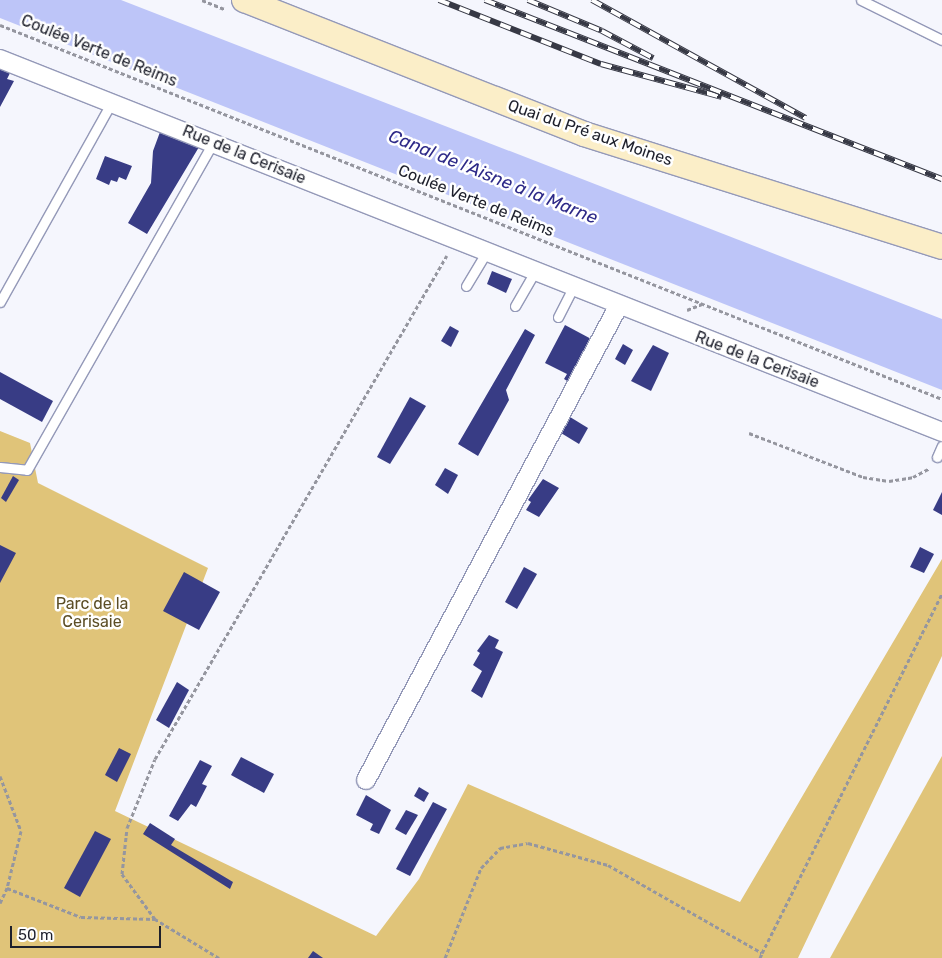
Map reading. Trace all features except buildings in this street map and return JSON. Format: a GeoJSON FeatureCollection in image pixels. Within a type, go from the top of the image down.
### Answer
{"type":"FeatureCollection","features":[{"type":"Feature","properties":{"kind":"street","name":"Quai du Pré aux Moines"},"geometry":{"type":"LineString","coordinates":[[244,0],[584,134],[942,247]]}},
{"type":"Feature","properties":{"kind":"street","name":"Rue de la Cerisaie"},"geometry":{"type":"LineString","coordinates":[[0,59],[213,142],[455,241],[942,432]]}},
{"type":"Feature","properties":{"kind":"street"},"geometry":{"type":"LineString","coordinates":[[366,780],[619,305]]}},
{"type":"Feature","properties":{"kind":"lane"},"geometry":{"type":"LineString","coordinates":[[861,0],[942,40]]}},
{"type":"Feature","properties":{"kind":"lane"},"geometry":{"type":"LineString","coordinates":[[0,302],[112,102]]}},
{"type":"Feature","properties":{"kind":"lane"},"geometry":{"type":"LineString","coordinates":[[0,467],[27,470],[213,142]]}},
{"type":"Feature","properties":{"kind":"lane"},"geometry":{"type":"LineString","coordinates":[[466,286],[486,253]]}},
{"type":"Feature","properties":{"kind":"lane"},"geometry":{"type":"LineString","coordinates":[[515,306],[535,272]]}},
{"type":"Feature","properties":{"kind":"lane"},"geometry":{"type":"LineString","coordinates":[[558,317],[573,287]]}},
{"type":"Feature","properties":{"kind":"lane"},"geometry":{"type":"LineString","coordinates":[[937,457],[942,446]]}},
{"type":"Feature","properties":{"kind":"path","name":"Coulée Verte de Reims"},"geometry":{"type":"LineString","coordinates":[[0,25],[942,399]]}},
{"type":"Feature","properties":{"kind":"path"},"geometry":{"type":"LineString","coordinates":[[219,958],[155,919],[122,874],[127,828],[155,759],[455,241]]}},
{"type":"Feature","properties":{"kind":"path"},"geometry":{"type":"LineString","coordinates":[[749,433],[863,477],[889,481],[929,470],[937,457]]}},
{"type":"Feature","properties":{"kind":"path"},"geometry":{"type":"LineString","coordinates":[[760,958],[942,594]]}},
{"type":"Feature","properties":{"kind":"path"},"geometry":{"type":"LineString","coordinates":[[0,776],[21,831],[7,888],[0,904]]}},
{"type":"Feature","properties":{"kind":"path"},"geometry":{"type":"LineString","coordinates":[[445,958],[481,868],[500,848],[528,843],[608,865],[762,953]]}},
{"type":"Feature","properties":{"kind":"path"},"geometry":{"type":"LineString","coordinates":[[7,888],[81,917],[155,919]]}},
{"type":"Feature","properties":{"kind":"green space","name":"Parc de la Cerisaie"},"geometry":{"type":"Polygon","coordinates":[[[0,431],[30,443],[38,483],[208,568],[115,811],[376,936],[419,879],[468,784],[740,902],[942,559],[942,656],[798,958],[0,958],[0,431]]]}},
{"type":"Feature","properties":{"kind":"green space"},"geometry":{"type":"Polygon","coordinates":[[[942,756],[942,958],[830,958],[942,756]]]}},
{"type":"Feature","properties":{"kind":"water","name":"Canal de l'Aisne à la Marne"},"geometry":{"type":"Polygon","coordinates":[[[0,0],[121,0],[942,319],[942,390],[0,18],[0,0]]]}},
{"type":"Feature","properties":{"kind":"railway"},"geometry":{"type":"LineString","coordinates":[[439,0],[601,64],[722,97]]}},
{"type":"Feature","properties":{"kind":"railway"},"geometry":{"type":"LineString","coordinates":[[485,0],[942,179]]}},
{"type":"Feature","properties":{"kind":"railway"},"geometry":{"type":"LineString","coordinates":[[528,0],[602,31],[653,58]]}},
{"type":"Feature","properties":{"kind":"railway"},"geometry":{"type":"LineString","coordinates":[[592,0],[806,118]]}}]}
